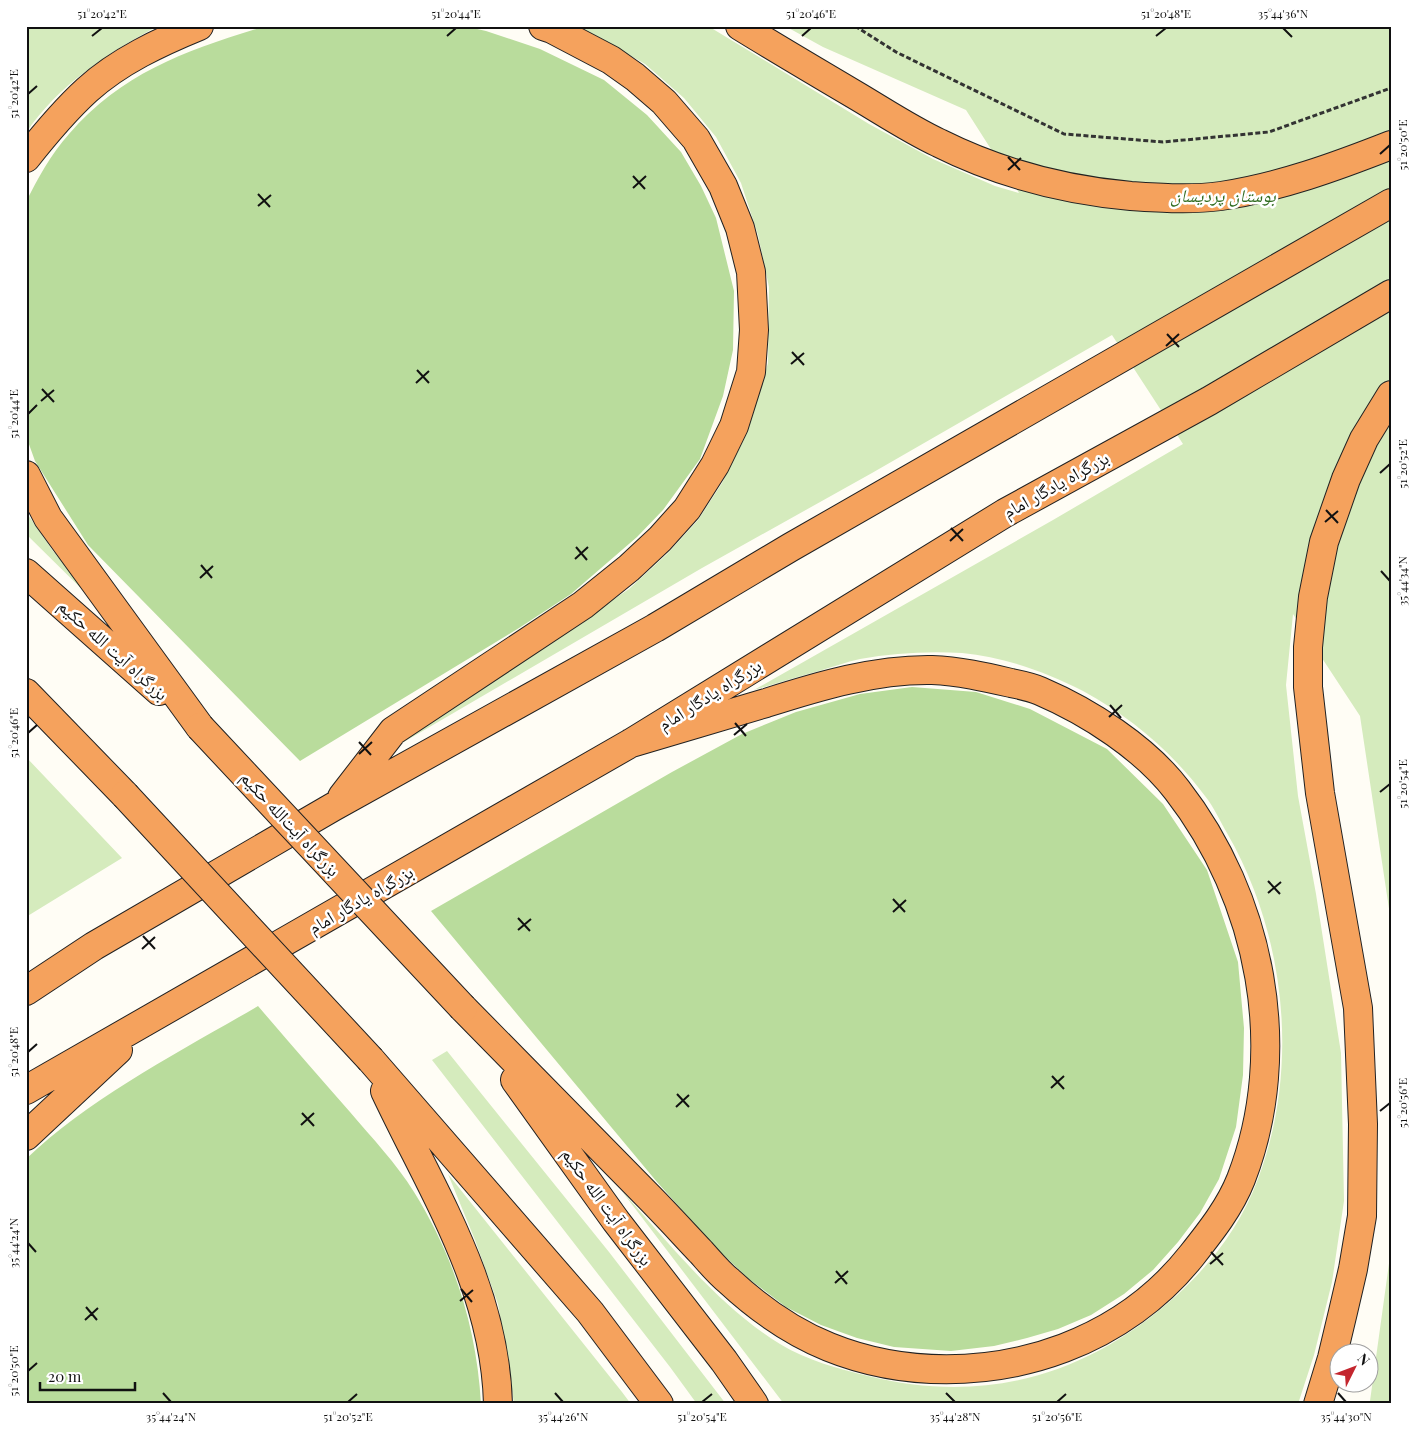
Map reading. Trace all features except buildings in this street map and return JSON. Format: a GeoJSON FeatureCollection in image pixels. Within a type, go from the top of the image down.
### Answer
{"type":"FeatureCollection","features":[{"type":"Feature","properties":{"kind":"highway"},"geometry":{"type":"LineString","coordinates":[[26,158],[52,125],[88,89],[122,64],[167,40],[199,26]]}},
{"type":"Feature","properties":{"kind":"highway"},"geometry":{"type":"LineString","coordinates":[[333,807],[393,731],[582,605],[629,568],[660,539],[687,509],[715,465],[734,426],[751,372],[754,330],[751,272],[740,228],[723,186],[696,139],[664,102],[635,77],[611,60],[543,26]]}},
{"type":"Feature","properties":{"kind":"highway"},"geometry":{"type":"LineString","coordinates":[[740,26],[879,110],[939,143],[990,165],[1056,185],[1101,193],[1160,198],[1188,199],[1221,196],[1287,182],[1335,167],[1391,145]]}},
{"type":"Feature","properties":{"kind":"highway"},"geometry":{"type":"LineString","coordinates":[[26,991],[94,946],[333,807],[655,628],[799,542],[1391,203]]}},
{"type":"Feature","properties":{"kind":"highway","name":"بزرگراه یادگار امام"},"geometry":{"type":"LineString","coordinates":[[26,1090],[631,743],[1005,513],[1208,400],[1391,294]]}},
{"type":"Feature","properties":{"kind":"highway"},"geometry":{"type":"LineString","coordinates":[[1318,1404],[1332,1358],[1353,1270],[1362,1216],[1363,1124],[1358,1008],[1320,793],[1308,687],[1308,647],[1313,597],[1324,542],[1346,479],[1364,439],[1391,395]]}},
{"type":"Feature","properties":{"kind":"highway"},"geometry":{"type":"LineString","coordinates":[[26,475],[48,518],[200,727]]}},
{"type":"Feature","properties":{"kind":"highway","name":"بزرگراه آیت الله حکیم"},"geometry":{"type":"LineString","coordinates":[[26,573],[200,727]]}},
{"type":"Feature","properties":{"kind":"highway"},"geometry":{"type":"LineString","coordinates":[[463,1008],[651,1199],[728,1281],[788,1327],[829,1347],[876,1363],[907,1368],[963,1369],[1038,1358],[1081,1342],[1142,1306],[1178,1273],[1224,1214],[1240,1180],[1255,1133],[1264,1087],[1265,1024],[1259,971],[1244,916],[1225,866],[1203,828],[1175,787],[1139,751],[1090,717],[1037,689],[966,673],[927,670],[868,675],[851,679],[799,692],[631,743]]}},
{"type":"Feature","properties":{"kind":"highway"},"geometry":{"type":"LineString","coordinates":[[26,693],[125,795],[371,1060],[590,1312],[660,1404]]}},
{"type":"Feature","properties":{"kind":"highway","name":"بزرگراه آیت‌الله حکیم"},"geometry":{"type":"LineString","coordinates":[[200,727],[463,1008]]}},
{"type":"Feature","properties":{"kind":"highway"},"geometry":{"type":"LineString","coordinates":[[26,971],[94,946]]}},
{"type":"Feature","properties":{"kind":"highway","name":"بزرگراه آیت الله حکیم"},"geometry":{"type":"LineString","coordinates":[[463,1008],[616,1221],[724,1361],[754,1404]]}},
{"type":"Feature","properties":{"kind":"highway"},"geometry":{"type":"LineString","coordinates":[[26,1136],[150,1019]]}},
{"type":"Feature","properties":{"kind":"highway"},"geometry":{"type":"LineString","coordinates":[[371,1060],[410,1144],[459,1240],[476,1282],[492,1352],[498,1404]]}},
{"type":"Feature","properties":{"kind":"path"},"geometry":{"type":"LineString","coordinates":[[856,26],[896,52],[1064,134],[1163,142],[1269,132],[1391,88]]}},
{"type":"Feature","properties":{"kind":"green space"},"geometry":{"type":"Polygon","coordinates":[[[26,26],[158,26],[121,47],[68,85],[26,133],[26,26]]]}},
{"type":"Feature","properties":{"kind":"green space"},"geometry":{"type":"Polygon","coordinates":[[[266,26],[464,26],[486,31],[540,49],[604,80],[647,115],[681,152],[701,186],[716,218],[734,291],[733,350],[723,396],[700,459],[663,510],[637,537],[571,594],[519,628],[300,761],[88,545],[35,461],[26,436],[26,202],[40,175],[62,142],[90,112],[135,78],[184,54],[266,26]]]}},
{"type":"Feature","properties":{"kind":"green space","name":"بوستان پردیسان"},"geometry":{"type":"Polygon","coordinates":[[[574,26],[708,26],[869,124],[933,159],[995,186],[1019,193],[966,110],[823,47],[785,26],[1391,26],[1391,922],[1360,716],[1293,614],[1286,685],[1298,796],[1316,894],[1341,1053],[1344,1201],[1332,1282],[1314,1355],[1298,1404],[784,1404],[621,1190],[695,1273],[735,1311],[790,1350],[846,1370],[911,1384],[953,1387],[993,1385],[1032,1377],[1070,1364],[1107,1346],[1142,1324],[1176,1296],[1213,1257],[1234,1228],[1258,1179],[1271,1136],[1279,1092],[1282,1048],[1280,1003],[1274,958],[1263,914],[1247,873],[1214,809],[1193,780],[1150,737],[1118,712],[1083,691],[1040,672],[993,658],[962,653],[911,653],[860,659],[754,690],[1183,444],[1112,335],[702,568],[397,746],[629,589],[667,554],[698,520],[722,483],[747,433],[768,363],[769,287],[758,235],[741,183],[716,137],[684,98],[645,64],[591,33],[574,26]]]}},
{"type":"Feature","properties":{"kind":"green space"},"geometry":{"type":"Polygon","coordinates":[[[26,512],[53,551],[103,610],[26,534],[26,512]]]}},
{"type":"Feature","properties":{"kind":"green space"},"geometry":{"type":"Polygon","coordinates":[[[912,687],[976,692],[1030,709],[1107,749],[1163,804],[1207,870],[1238,962],[1244,1028],[1243,1075],[1236,1127],[1219,1179],[1200,1213],[1153,1270],[1124,1294],[1091,1315],[1058,1329],[994,1346],[951,1351],[894,1347],[857,1338],[821,1325],[786,1307],[749,1279],[716,1248],[657,1182],[431,911],[672,772],[742,734],[796,712],[860,694],[912,687]]]}},
{"type":"Feature","properties":{"kind":"green space"},"geometry":{"type":"Polygon","coordinates":[[[26,757],[122,858],[26,917],[26,757]]]}},
{"type":"Feature","properties":{"kind":"green space"},"geometry":{"type":"Polygon","coordinates":[[[258,1006],[392,1161],[407,1181],[428,1216],[452,1267],[469,1321],[479,1376],[481,1404],[26,1404],[26,1159],[51,1136],[108,1095],[258,1006]]]}},
{"type":"Feature","properties":{"kind":"green space"},"geometry":{"type":"Polygon","coordinates":[[[447,1051],[609,1252],[726,1404],[697,1404],[432,1060],[447,1051]]]}},
{"type":"Feature","properties":{"kind":"green space"},"geometry":{"type":"Polygon","coordinates":[[[448,1174],[631,1404],[514,1404],[498,1304],[475,1240],[448,1174]]]}},
{"type":"Feature","properties":{"kind":"green space"},"geometry":{"type":"Polygon","coordinates":[[[1391,1249],[1391,1404],[1369,1404],[1371,1392],[1380,1392],[1380,1342],[1378,1342],[1391,1249]]]}}]}
